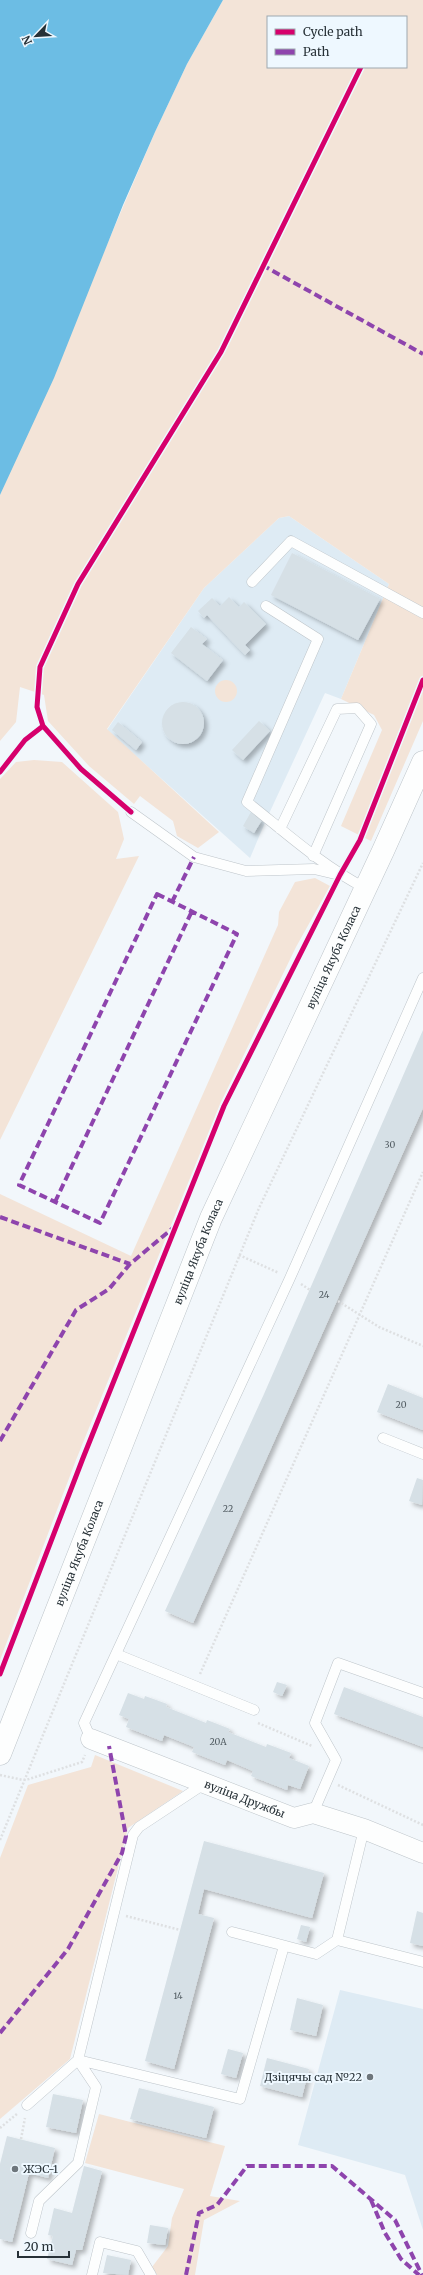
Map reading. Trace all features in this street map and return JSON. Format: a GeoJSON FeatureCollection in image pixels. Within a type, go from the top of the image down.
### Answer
{"type":"FeatureCollection","features":[{"type":"Feature","properties":{"kind":"street","name":"вуліца Якуба Коласа"},"geometry":{"type":"LineString","coordinates":[[0,1754],[211,1218],[423,762]]}},
{"type":"Feature","properties":{"kind":"street","name":"вуліца Дружбы"},"geometry":{"type":"LineString","coordinates":[[91,1739],[294,1818],[313,1813]]}},
{"type":"Feature","properties":{"kind":"street"},"geometry":{"type":"LineString","coordinates":[[313,1813],[364,1829],[423,1853]]}},
{"type":"Feature","properties":{"kind":"lane"},"geometry":{"type":"LineString","coordinates":[[252,582],[291,541],[423,613]]}},
{"type":"Feature","properties":{"kind":"lane"},"geometry":{"type":"LineString","coordinates":[[266,606],[318,639],[247,802],[340,876],[364,888]]}},
{"type":"Feature","properties":{"kind":"lane"},"geometry":{"type":"LineString","coordinates":[[280,829],[336,709],[357,708],[371,724],[313,856]]}},
{"type":"Feature","properties":{"kind":"lane"},"geometry":{"type":"LineString","coordinates":[[131,812],[194,857],[246,871],[314,869],[340,876]]}},
{"type":"Feature","properties":{"kind":"lane"},"geometry":{"type":"LineString","coordinates":[[91,1739],[84,1723],[290,1278],[423,978]]}},
{"type":"Feature","properties":{"kind":"lane"},"geometry":{"type":"LineString","coordinates":[[383,1438],[423,1454]]}},
{"type":"Feature","properties":{"kind":"lane"},"geometry":{"type":"LineString","coordinates":[[116,1654],[254,1710]]}},
{"type":"Feature","properties":{"kind":"lane"},"geometry":{"type":"LineString","coordinates":[[313,1813],[336,1760],[315,1723],[338,1663],[423,1693]]}},
{"type":"Feature","properties":{"kind":"lane"},"geometry":{"type":"LineString","coordinates":[[27,2105],[78,2060],[134,1835],[139,1827],[204,1784]]}},
{"type":"Feature","properties":{"kind":"lane"},"geometry":{"type":"LineString","coordinates":[[232,1932],[316,1954],[337,1940],[364,1829]]}},
{"type":"Feature","properties":{"kind":"lane"},"geometry":{"type":"LineString","coordinates":[[337,1940],[423,1962]]}},
{"type":"Feature","properties":{"kind":"lane"},"geometry":{"type":"LineString","coordinates":[[78,2060],[240,2099],[284,1946]]}},
{"type":"Feature","properties":{"kind":"lane"},"geometry":{"type":"LineString","coordinates":[[31,2233],[39,2201],[78,2163],[96,2087],[78,2060]]}},
{"type":"Feature","properties":{"kind":"lane"},"geometry":{"type":"LineString","coordinates":[[92,2275],[100,2242],[137,2251],[151,2275]]}},
{"type":"Feature","properties":{"kind":"path"},"geometry":{"type":"LineString","coordinates":[[0,1840],[23,1780],[259,1208],[422,870],[423,863]]}},
{"type":"Feature","properties":{"kind":"path"},"geometry":{"type":"LineString","coordinates":[[195,1686],[423,1172]]}},
{"type":"Feature","properties":{"kind":"path"},"geometry":{"type":"LineString","coordinates":[[239,1255],[281,1274]]}},
{"type":"Feature","properties":{"kind":"path"},"geometry":{"type":"LineString","coordinates":[[338,1301],[379,1327],[423,1346]]}},
{"type":"Feature","properties":{"kind":"path"},"geometry":{"type":"LineString","coordinates":[[254,1722],[319,1748]]}},
{"type":"Feature","properties":{"kind":"path"},"geometry":{"type":"LineString","coordinates":[[0,1775],[23,1780],[82,1762]]}},
{"type":"Feature","properties":{"kind":"path"},"geometry":{"type":"LineString","coordinates":[[328,1780],[423,1824]]}},
{"type":"Feature","properties":{"kind":"path"},"geometry":{"type":"LineString","coordinates":[[114,1913],[180,1930]]}},
{"type":"Feature","properties":{"kind":"path"},"geometry":{"type":"LineString","coordinates":[[0,2128],[27,2105]]}},
{"type":"Feature","properties":{"kind":"path"},"geometry":{"type":"LineString","coordinates":[[21,2139],[27,2105]]}},
{"type":"Feature","properties":{"kind":"shaded area"},"geometry":{"type":"Polygon","coordinates":[[[223,0],[423,0],[423,721],[371,841],[341,826],[382,730],[374,715],[341,699],[389,584],[289,516],[279,518],[204,588],[107,729],[219,832],[198,848],[177,836],[173,821],[140,796],[134,804],[89,766],[48,721],[44,695],[20,687],[16,722],[0,741],[0,495],[155,132],[187,64],[223,0]]]}},
{"type":"Feature","properties":{"kind":"shaded area"},"geometry":{"type":"Polygon","coordinates":[[[289,516],[389,584],[341,699],[325,693],[250,858],[107,730],[204,588],[279,518],[289,516]]]}},
{"type":"Feature","properties":{"kind":"shaded area"},"geometry":{"type":"Polygon","coordinates":[[[226,680],[234,683],[237,691],[234,699],[226,702],[218,699],[215,691],[218,683],[226,680]]]}},
{"type":"Feature","properties":{"kind":"shaded area"},"geometry":{"type":"Polygon","coordinates":[[[34,760],[62,762],[118,812],[124,839],[116,859],[139,856],[0,1140],[0,779],[16,762],[34,760]]]}},
{"type":"Feature","properties":{"kind":"shaded area"},"geometry":{"type":"Polygon","coordinates":[[[315,878],[330,886],[296,947],[220,1104],[76,1460],[0,1660],[0,1194],[131,1256],[278,925],[279,912],[295,882],[315,878]]]}},
{"type":"Feature","properties":{"kind":"shaded area"},"geometry":{"type":"Polygon","coordinates":[[[95,1755],[183,1791],[128,1828],[70,2059],[0,2119],[0,1858],[28,1785],[91,1767],[95,1755]]]}},
{"type":"Feature","properties":{"kind":"shaded area","name":"Дзіцячы сад №22"},"geometry":{"type":"Polygon","coordinates":[[[340,1990],[423,2009],[423,2230],[405,2175],[298,2145],[340,1990]]]}},
{"type":"Feature","properties":{"kind":"shaded area"},"geometry":{"type":"Polygon","coordinates":[[[99,2114],[225,2146],[210,2196],[240,2201],[204,2220],[195,2275],[157,2275],[152,2267],[168,2246],[172,2218],[184,2189],[85,2163],[99,2114]]]}},
{"type":"Feature","properties":{"kind":"water"},"geometry":{"type":"Polygon","coordinates":[[[0,0],[223,0],[187,64],[155,132],[123,205],[54,378],[0,495],[0,0]]]}},
{"type":"Feature","properties":{"kind":"building"},"geometry":{"type":"Polygon","coordinates":[[[292,553],[380,599],[358,640],[271,595],[292,553]]]}},
{"type":"Feature","properties":{"kind":"building"},"geometry":{"type":"Polygon","coordinates":[[[229,597],[239,607],[244,602],[266,624],[245,645],[250,650],[245,655],[207,615],[204,618],[198,611],[212,598],[220,606],[229,597]]]}},
{"type":"Feature","properties":{"kind":"building"},"geometry":{"type":"Polygon","coordinates":[[[191,627],[207,639],[202,644],[223,660],[207,681],[171,653],[191,627]]]}},
{"type":"Feature","properties":{"kind":"building"},"geometry":{"type":"Polygon","coordinates":[[[179,702],[187,702],[195,705],[201,711],[204,723],[201,735],[195,741],[187,744],[179,744],[171,741],[165,735],[162,727],[162,719],[165,711],[171,705],[179,702]]]}},
{"type":"Feature","properties":{"kind":"building"},"geometry":{"type":"Polygon","coordinates":[[[259,721],[270,731],[243,760],[232,750],[259,721]]]}},
{"type":"Feature","properties":{"kind":"building"},"geometry":{"type":"Polygon","coordinates":[[[118,722],[142,742],[136,750],[112,730],[118,722]]]}},
{"type":"Feature","properties":{"kind":"building"},"geometry":{"type":"Polygon","coordinates":[[[251,812],[262,820],[254,833],[243,826],[251,812]]]}},
{"type":"Feature","properties":{"kind":"building"},"geometry":{"type":"Polygon","coordinates":[[[423,1030],[423,1108],[193,1623],[165,1611],[264,1394],[423,1030]]]}},
{"type":"Feature","properties":{"kind":"building"},"geometry":{"type":"Polygon","coordinates":[[[388,1384],[423,1398],[423,1430],[377,1412],[388,1384]]]}},
{"type":"Feature","properties":{"kind":"building"},"geometry":{"type":"Polygon","coordinates":[[[417,1478],[423,1480],[422,1505],[409,1501],[417,1478]]]}},
{"type":"Feature","properties":{"kind":"building"},"geometry":{"type":"Polygon","coordinates":[[[277,1682],[287,1685],[282,1696],[273,1692],[277,1682]]]}},
{"type":"Feature","properties":{"kind":"building"},"geometry":{"type":"Polygon","coordinates":[[[344,1687],[423,1717],[423,1747],[334,1714],[344,1687]]]}},
{"type":"Feature","properties":{"kind":"building"},"geometry":{"type":"Polygon","coordinates":[[[128,1693],[144,1699],[145,1696],[167,1704],[166,1707],[206,1723],[207,1720],[230,1729],[228,1732],[266,1747],[267,1744],[291,1753],[289,1758],[309,1766],[300,1789],[288,1785],[287,1790],[251,1776],[253,1771],[227,1760],[225,1765],[192,1752],[194,1747],[164,1735],[162,1741],[126,1727],[129,1719],[119,1715],[128,1693]]]}},
{"type":"Feature","properties":{"kind":"building"},"geometry":{"type":"Polygon","coordinates":[[[204,1841],[324,1873],[312,1918],[204,1889],[198,1914],[214,1918],[174,2069],[145,2061],[204,1841]]]}},
{"type":"Feature","properties":{"kind":"building"},"geometry":{"type":"Polygon","coordinates":[[[417,1911],[423,1913],[423,1946],[410,1943],[417,1911]]]}},
{"type":"Feature","properties":{"kind":"building"},"geometry":{"type":"Polygon","coordinates":[[[301,1925],[310,1927],[306,1942],[297,1939],[301,1925]]]}},
{"type":"Feature","properties":{"kind":"building"},"geometry":{"type":"Polygon","coordinates":[[[297,1998],[323,2005],[316,2036],[290,2030],[297,1998]]]}},
{"type":"Feature","properties":{"kind":"building"},"geometry":{"type":"Polygon","coordinates":[[[228,2049],[243,2053],[236,2078],[221,2074],[228,2049]]]}},
{"type":"Feature","properties":{"kind":"building"},"geometry":{"type":"Polygon","coordinates":[[[267,2058],[309,2069],[302,2097],[260,2086],[267,2058]]]}},
{"type":"Feature","properties":{"kind":"building"},"geometry":{"type":"Polygon","coordinates":[[[139,2088],[214,2107],[206,2138],[130,2119],[139,2088]]]}},
{"type":"Feature","properties":{"kind":"building"},"geometry":{"type":"Polygon","coordinates":[[[53,2094],[83,2100],[76,2133],[46,2127],[53,2094]]]}},
{"type":"Feature","properties":{"kind":"building"},"geometry":{"type":"Polygon","coordinates":[[[7,2136],[55,2148],[48,2178],[29,2173],[12,2242],[0,2239],[0,2164],[7,2136]]]}},
{"type":"Feature","properties":{"kind":"building"},"geometry":{"type":"Polygon","coordinates":[[[84,2166],[102,2171],[82,2250],[76,2250],[72,2265],[47,2259],[53,2236],[48,2235],[54,2208],[72,2213],[84,2166]]]}},
{"type":"Feature","properties":{"kind":"building"},"geometry":{"type":"Polygon","coordinates":[[[150,2225],[168,2228],[165,2245],[147,2243],[150,2225]]]}},
{"type":"Feature","properties":{"kind":"building"},"geometry":{"type":"Polygon","coordinates":[[[107,2255],[131,2260],[128,2275],[103,2273],[107,2255]]]}},
{"type":"Feature","properties":{"kind":"marked path"},"geometry":{"type":"LineString","coordinates":[[262,265],[423,354]]}},
{"type":"Feature","properties":{"kind":"marked path"},"geometry":{"type":"LineString","coordinates":[[172,902],[194,857]]}},
{"type":"Feature","properties":{"kind":"marked path"},"geometry":{"type":"LineString","coordinates":[[157,894],[237,934],[100,1223],[19,1185],[157,894]]}},
{"type":"Feature","properties":{"kind":"marked path"},"geometry":{"type":"LineString","coordinates":[[55,1202],[192,911]]}},
{"type":"Feature","properties":{"kind":"marked path"},"geometry":{"type":"LineString","coordinates":[[0,1217],[130,1264]]}},
{"type":"Feature","properties":{"kind":"marked path"},"geometry":{"type":"LineString","coordinates":[[0,1441],[76,1310],[109,1289],[130,1264],[173,1228]]}},
{"type":"Feature","properties":{"kind":"marked path"},"geometry":{"type":"LineString","coordinates":[[0,2033],[68,1949],[122,1853],[126,1836],[109,1746]]}},
{"type":"Feature","properties":{"kind":"marked path"},"geometry":{"type":"LineString","coordinates":[[186,2275],[199,2213],[217,2205],[247,2166],[332,2166],[395,2220],[422,2275]]}},
{"type":"Feature","properties":{"kind":"marked path"},"geometry":{"type":"LineString","coordinates":[[371,2200],[385,2233],[401,2259],[419,2275]]}},
{"type":"Feature","properties":{"kind":"cycle path"},"geometry":{"type":"LineString","coordinates":[[131,812],[81,769],[43,726],[37,707],[40,667],[78,584],[221,352],[361,68]]}},
{"type":"Feature","properties":{"kind":"cycle path"},"geometry":{"type":"LineString","coordinates":[[0,1674],[83,1458],[224,1106],[340,875],[360,840],[423,680]]}},
{"type":"Feature","properties":{"kind":"cycle path"},"geometry":{"type":"LineString","coordinates":[[0,772],[25,740],[43,726]]}},
{"type":"Feature","properties":{"kind":"place","name":"Дзіцячы сад №22"},"geometry":{"type":"Point","coordinates":[370,2077]}},
{"type":"Feature","properties":{"kind":"place","name":"ЖЭС-1"},"geometry":{"type":"Point","coordinates":[15,2169]}}]}
